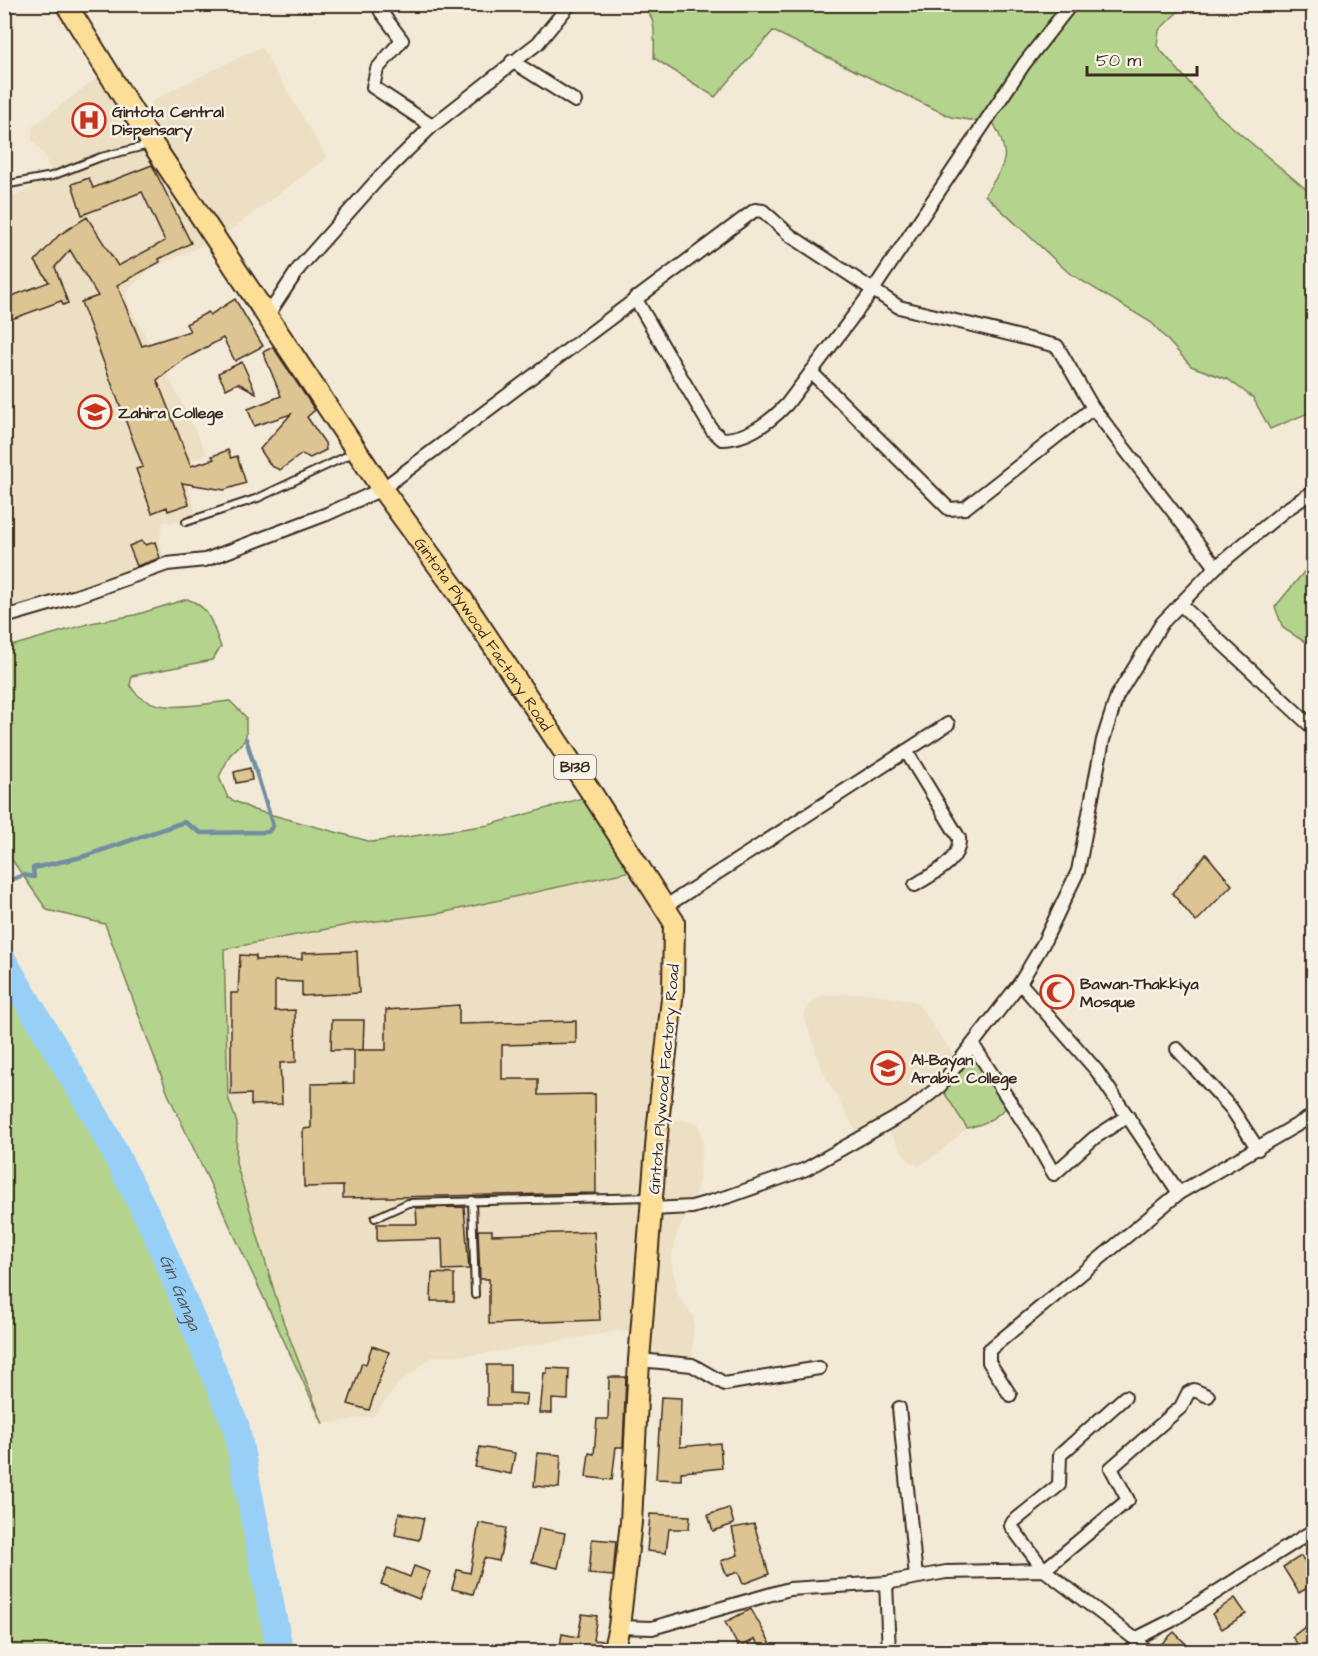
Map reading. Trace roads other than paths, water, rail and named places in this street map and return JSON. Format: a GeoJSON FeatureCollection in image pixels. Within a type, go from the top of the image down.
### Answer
{"type":"FeatureCollection","features":[{"type":"Feature","properties":{"kind":"main road","name":"Gintota Plywood Factory Road"},"geometry":{"type":"LineString","coordinates":[[67,5],[152,143],[382,489],[458,593],[593,795],[657,896],[666,906],[674,922],[673,990],[658,1123],[639,1360],[631,1522],[619,1627],[613,1652]]}},
{"type":"Feature","properties":{"kind":"street"},"geometry":{"type":"LineString","coordinates":[[387,4],[381,12],[402,40],[377,69],[373,87],[432,126]]}},
{"type":"Feature","properties":{"kind":"street"},"geometry":{"type":"LineString","coordinates":[[268,315],[299,268],[378,179],[432,126],[538,42],[570,4]]}},
{"type":"Feature","properties":{"kind":"street"},"geometry":{"type":"LineString","coordinates":[[635,298],[712,430],[722,439],[735,439],[772,420],[873,290],[1024,64],[1071,4]]}},
{"type":"Feature","properties":{"kind":"street"},"geometry":{"type":"LineString","coordinates":[[512,61],[575,101]]}},
{"type":"Feature","properties":{"kind":"street"},"geometry":{"type":"LineString","coordinates":[[8,616],[77,596],[167,564],[205,560],[327,514],[382,489],[755,210],[763,211],[791,236],[899,307],[1057,346],[1093,408],[1216,567]]}},
{"type":"Feature","properties":{"kind":"street"},"geometry":{"type":"LineString","coordinates":[[811,372],[949,509],[965,508],[1093,408]]}},
{"type":"Feature","properties":{"kind":"street"},"geometry":{"type":"LineString","coordinates":[[653,1203],[692,1207],[806,1169],[910,1110],[940,1086],[1020,983],[1043,944],[1078,871],[1102,740],[1116,696],[1162,623],[1180,604],[1216,567],[1284,511],[1314,491]]}},
{"type":"Feature","properties":{"kind":"street"},"geometry":{"type":"LineString","coordinates":[[1180,604],[1314,729]]}},
{"type":"Feature","properties":{"kind":"street"},"geometry":{"type":"LineString","coordinates":[[666,906],[948,724]]}},
{"type":"Feature","properties":{"kind":"street"},"geometry":{"type":"LineString","coordinates":[[906,751],[959,838],[960,846],[948,863],[915,885]]}},
{"type":"Feature","properties":{"kind":"street"},"geometry":{"type":"LineString","coordinates":[[1020,983],[1097,1071],[1179,1193]]}},
{"type":"Feature","properties":{"kind":"street"},"geometry":{"type":"LineString","coordinates":[[973,1045],[1033,1137],[1054,1174],[1094,1138],[1128,1116]]}},
{"type":"Feature","properties":{"kind":"street"},"geometry":{"type":"LineString","coordinates":[[1177,1049],[1231,1108],[1257,1149]]}},
{"type":"Feature","properties":{"kind":"street"},"geometry":{"type":"LineString","coordinates":[[1010,1395],[989,1362],[988,1350],[1179,1193],[1314,1115]]}},
{"type":"Feature","properties":{"kind":"street"},"geometry":{"type":"LineString","coordinates":[[639,1360],[692,1365],[725,1383],[819,1368]]}},
{"type":"Feature","properties":{"kind":"street"},"geometry":{"type":"LineString","coordinates":[[619,1627],[652,1628],[789,1589],[886,1583],[946,1572],[1044,1570],[1128,1500],[1112,1468],[1181,1407],[1188,1393],[1194,1390],[1208,1396]]}},
{"type":"Feature","properties":{"kind":"street"},"geometry":{"type":"LineString","coordinates":[[1125,1397],[1060,1455],[1059,1485],[1011,1526],[1044,1570],[1135,1638],[1147,1652]]}},
{"type":"Feature","properties":{"kind":"street"},"geometry":{"type":"LineString","coordinates":[[899,1408],[916,1577]]}},
{"type":"Feature","properties":{"kind":"street"},"geometry":{"type":"LineString","coordinates":[[1135,1638],[1171,1621],[1314,1530]]}},
{"type":"Feature","properties":{"kind":"street"},"geometry":{"type":"LineString","coordinates":[[886,1583],[889,1652]]}},
{"type":"Feature","properties":{"kind":"lane"},"geometry":{"type":"LineString","coordinates":[[4,186],[52,176],[101,157],[152,143]]}},
{"type":"Feature","properties":{"kind":"lane"},"geometry":{"type":"LineString","coordinates":[[186,522],[258,498],[357,451]]}},
{"type":"Feature","properties":{"kind":"lane"},"geometry":{"type":"LineString","coordinates":[[472,1200],[475,1295]]}},
{"type":"Feature","properties":{"kind":"lane"},"geometry":{"type":"LineString","coordinates":[[375,1218],[408,1203],[472,1200],[653,1203]]}},
{"type":"Feature","properties":{"kind":"waterway"},"geometry":{"type":"LineString","coordinates":[[4,883],[23,875],[34,877],[33,868],[82,857],[184,822],[201,833],[268,832],[273,826],[246,739]]}},
{"type":"Feature","properties":{"kind":"waterway","name":"Gin Ganga"},"geometry":{"type":"LineString","coordinates":[[4,962],[99,1122],[154,1229],[236,1426],[280,1652]]}},
{"type":"Feature","properties":{"kind":"place","name":"Gintota Central Dispensary"},"geometry":{"type":"Point","coordinates":[89,120]}},
{"type":"Feature","properties":{"kind":"place","name":"Zahira College"},"geometry":{"type":"Point","coordinates":[95,412]}},
{"type":"Feature","properties":{"kind":"place","name":"Bawan-Thakkiya Mosque"},"geometry":{"type":"Point","coordinates":[1057,992]}},
{"type":"Feature","properties":{"kind":"place","name":"Al-Bayan Arabic College"},"geometry":{"type":"Point","coordinates":[888,1068]}}]}
